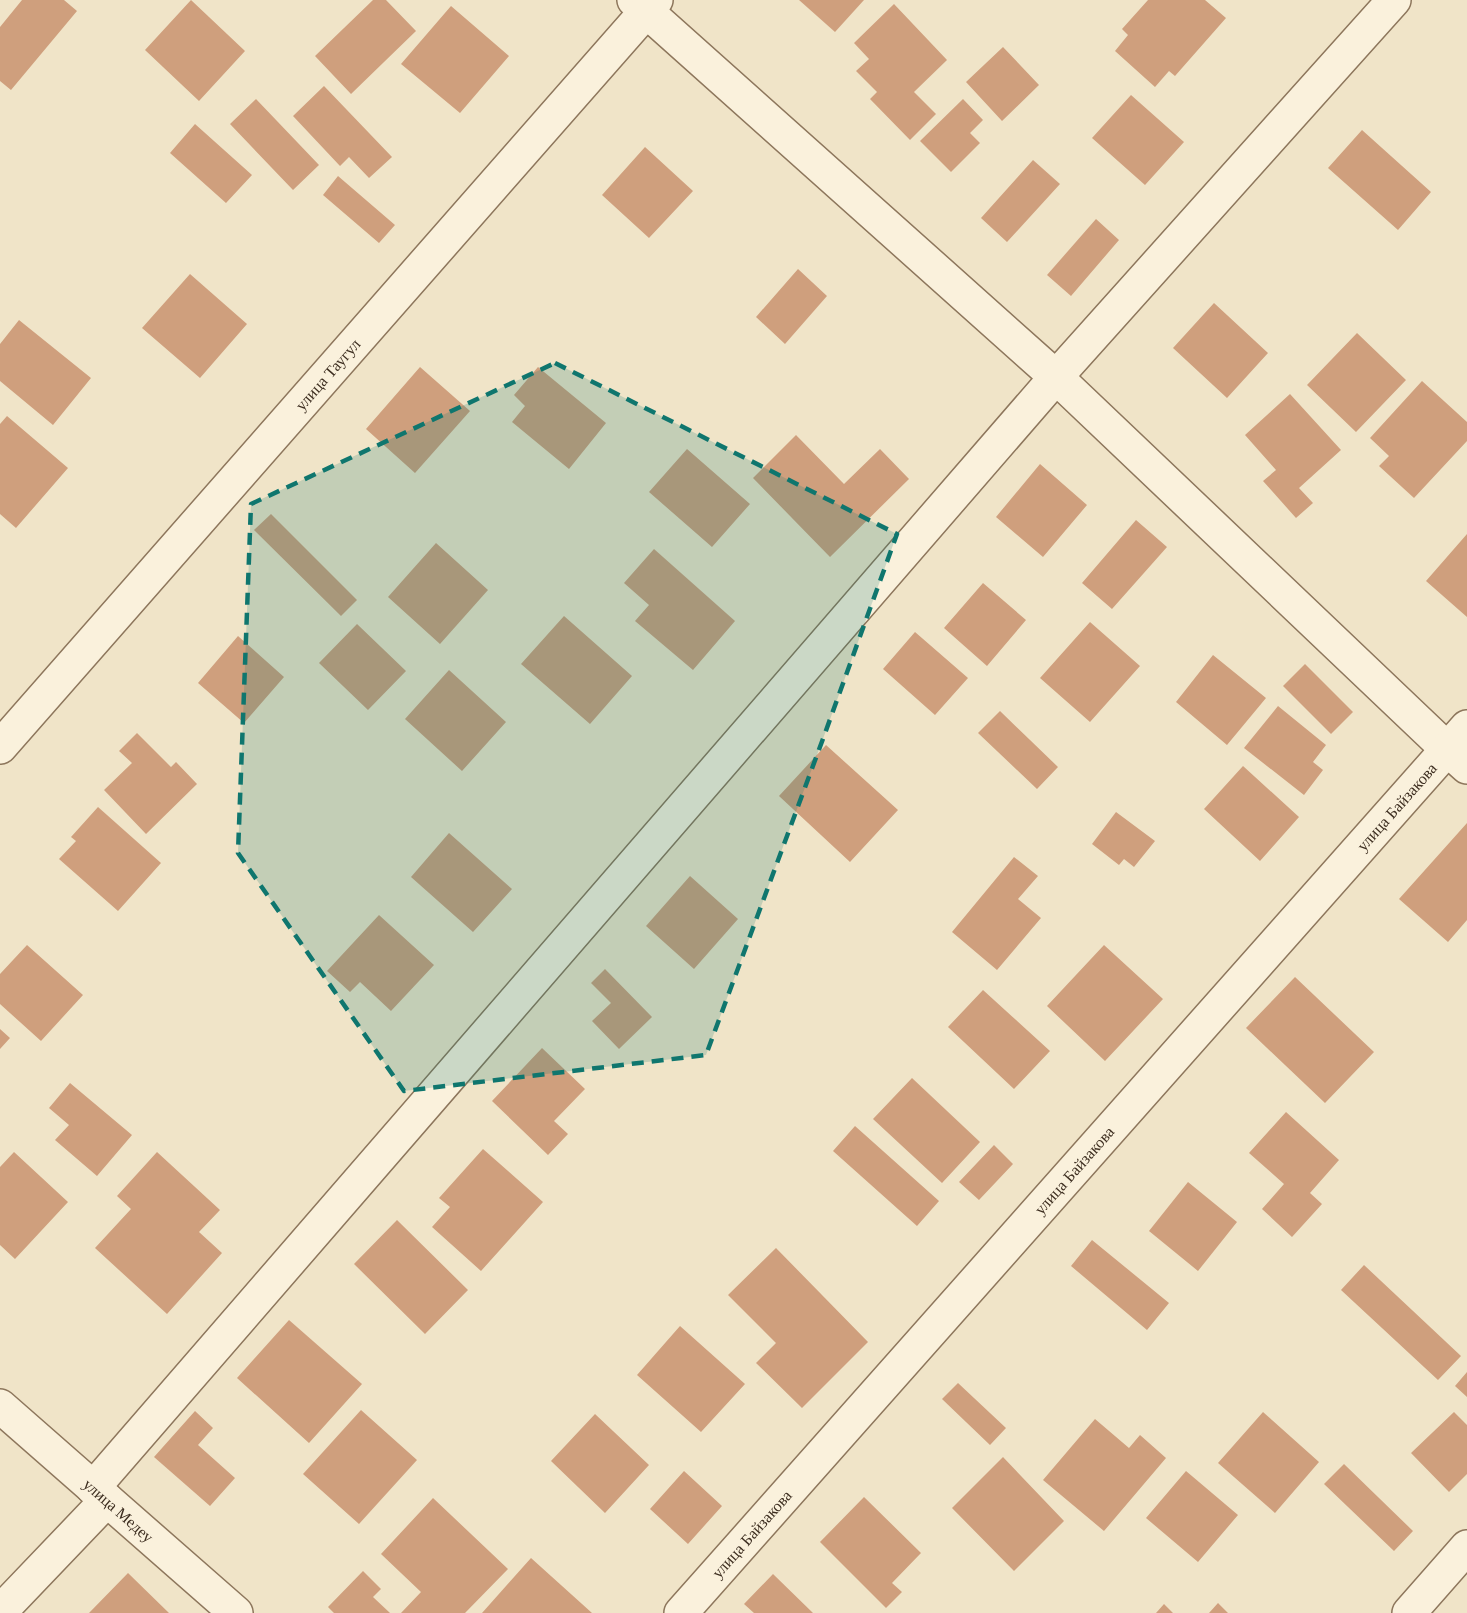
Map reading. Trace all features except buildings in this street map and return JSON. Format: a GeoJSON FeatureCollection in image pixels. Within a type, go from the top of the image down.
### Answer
{"type":"FeatureCollection","features":[{"type":"Feature","properties":{"kind":"street"},"geometry":{"type":"LineString","coordinates":[[0,1612],[1056,377],[1394,0]]}},
{"type":"Feature","properties":{"kind":"street"},"geometry":{"type":"LineString","coordinates":[[645,4],[1460,748]]}},
{"type":"Feature","properties":{"kind":"street","name":"улица Таугул"},"geometry":{"type":"LineString","coordinates":[[0,747],[645,4]]}},
{"type":"Feature","properties":{"kind":"street","name":"улица Байзакова"},"geometry":{"type":"LineString","coordinates":[[681,1613],[1460,748]]}},
{"type":"Feature","properties":{"kind":"street","name":"улица Медеу"},"geometry":{"type":"LineString","coordinates":[[0,1406],[236,1613]]}},
{"type":"Feature","properties":{"kind":"street"},"geometry":{"type":"LineString","coordinates":[[1408,1613],[1467,1547]]}},
{"type":"Feature","properties":{"kind":"highlighted area"},"geometry":{"type":"Polygon","coordinates":[[[555,363],[897,534],[706,1055],[404,1091],[238,853],[251,504],[555,363]]]}}]}
